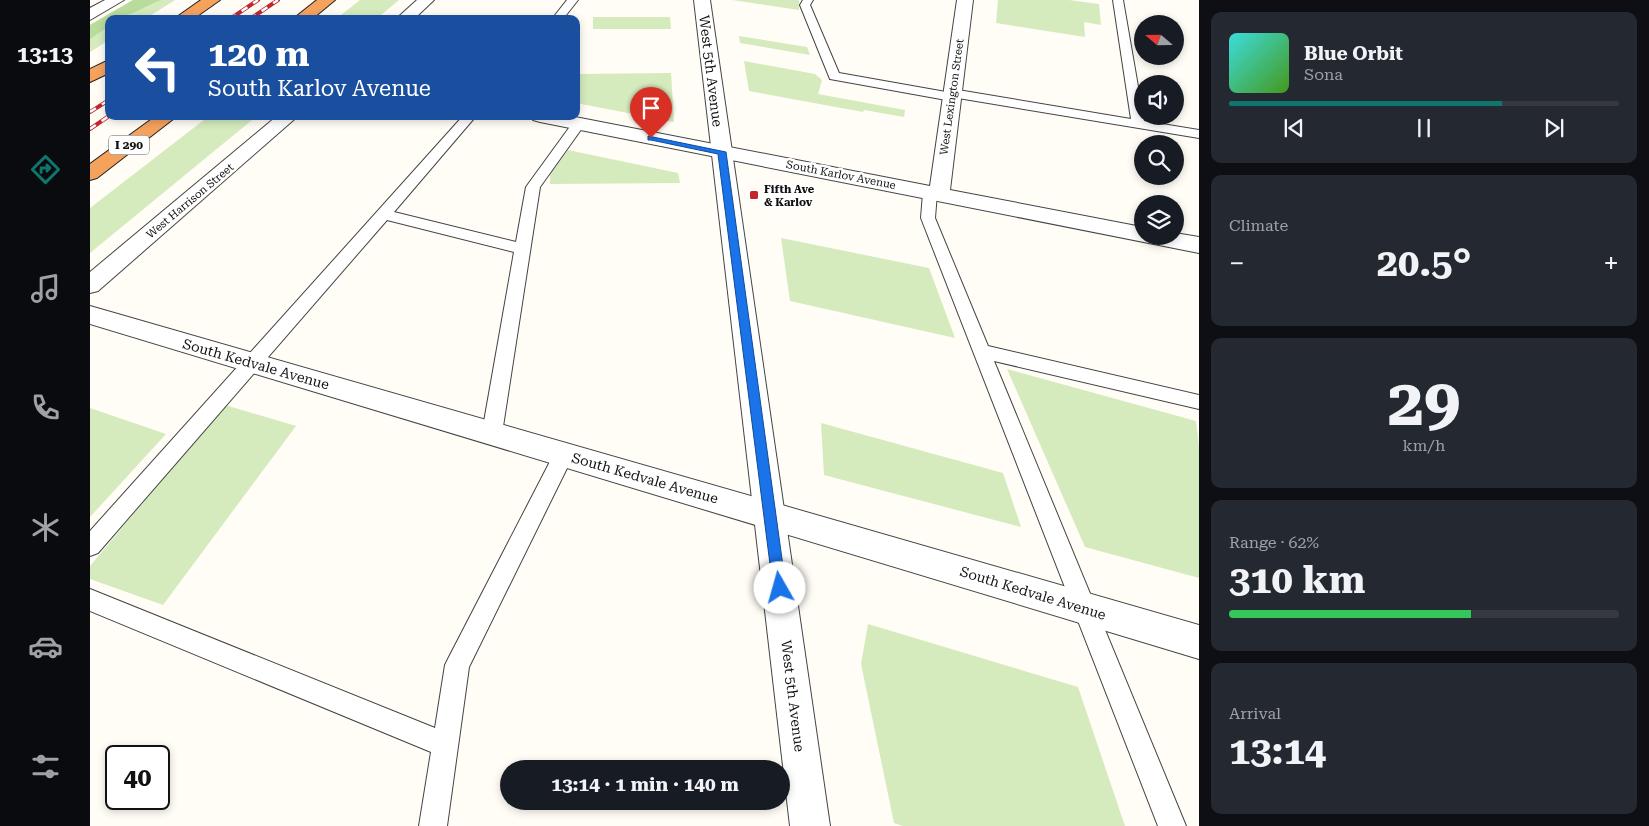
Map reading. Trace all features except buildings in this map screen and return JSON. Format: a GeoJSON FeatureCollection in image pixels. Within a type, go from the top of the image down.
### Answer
{"type":"FeatureCollection","features":[{"type":"Feature","properties":{"kind":"highway"},"geometry":{"type":"LineString","coordinates":[[188,15],[212,0]]}},
{"type":"Feature","properties":{"kind":"highway"},"geometry":{"type":"LineString","coordinates":[[306,15],[327,0]]}},
{"type":"Feature","properties":{"kind":"highway"},"geometry":{"type":"LineString","coordinates":[[90,77],[105,68]]}},
{"type":"Feature","properties":{"kind":"highway","name":"I 290"},"geometry":{"type":"LineString","coordinates":[[90,174],[163,120]]}},
{"type":"Feature","properties":{"kind":"street"},"geometry":{"type":"LineString","coordinates":[[90,15],[116,0]]}},
{"type":"Feature","properties":{"kind":"street"},"geometry":{"type":"LineString","coordinates":[[409,15],[426,0]]}},
{"type":"Feature","properties":{"kind":"street","name":"West 5th Avenue"},"geometry":{"type":"LineString","coordinates":[[702,0],[810,826]]}},
{"type":"Feature","properties":{"kind":"street","name":"West Lexington Street"},"geometry":{"type":"LineString","coordinates":[[935,193],[952,95],[965,0]]}},
{"type":"Feature","properties":{"kind":"street","name":"West Harrison Street"},"geometry":{"type":"LineString","coordinates":[[90,285],[284,120]]}},
{"type":"Feature","properties":{"kind":"street","name":"South Karlov Avenue"},"geometry":{"type":"LineString","coordinates":[[560,120],[1134,232]]}},
{"type":"Feature","properties":{"kind":"street"},"geometry":{"type":"LineString","coordinates":[[1184,242],[1199,245]]}},
{"type":"Feature","properties":{"kind":"street","name":"South Kedvale Avenue"},"geometry":{"type":"LineString","coordinates":[[90,315],[1199,642]]}},
{"type":"Feature","properties":{"kind":"lane"},"geometry":{"type":"LineString","coordinates":[[561,15],[574,0]]}},
{"type":"Feature","properties":{"kind":"lane"},"geometry":{"type":"LineString","coordinates":[[808,0],[806,5],[834,76],[1134,123]]}},
{"type":"Feature","properties":{"kind":"lane"},"geometry":{"type":"LineString","coordinates":[[1118,0],[1134,99]]}},
{"type":"Feature","properties":{"kind":"lane"},"geometry":{"type":"LineString","coordinates":[[90,546],[466,120]]}},
{"type":"Feature","properties":{"kind":"lane"},"geometry":{"type":"LineString","coordinates":[[492,434],[533,187],[580,124]]}},
{"type":"Feature","properties":{"kind":"lane"},"geometry":{"type":"LineString","coordinates":[[1144,125],[1199,134]]}},
{"type":"Feature","properties":{"kind":"lane"},"geometry":{"type":"LineString","coordinates":[[935,193],[928,218],[1172,826]]}},
{"type":"Feature","properties":{"kind":"lane"},"geometry":{"type":"LineString","coordinates":[[384,214],[523,249]]}},
{"type":"Feature","properties":{"kind":"lane"},"geometry":{"type":"LineString","coordinates":[[983,352],[1199,402]]}},
{"type":"Feature","properties":{"kind":"lane"},"geometry":{"type":"LineString","coordinates":[[434,826],[457,665],[564,454]]}},
{"type":"Feature","properties":{"kind":"lane"},"geometry":{"type":"LineString","coordinates":[[90,600],[445,745]]}},
{"type":"Feature","properties":{"kind":"green space"},"geometry":{"type":"Polygon","coordinates":[[[133,0],[175,0],[151,15],[107,15],[133,0]]]}},
{"type":"Feature","properties":{"kind":"green space"},"geometry":{"type":"Polygon","coordinates":[[[133,0],[161,0],[129,15],[107,15],[133,0]]]}},
{"type":"Feature","properties":{"kind":"green space"},"geometry":{"type":"Polygon","coordinates":[[[360,0],[399,0],[381,15],[341,15],[360,0]]]}},
{"type":"Feature","properties":{"kind":"green space"},"geometry":{"type":"Polygon","coordinates":[[[732,0],[799,0],[799,10],[732,0]]]}},
{"type":"Feature","properties":{"kind":"green space"},"geometry":{"type":"Polygon","coordinates":[[[998,0],[1069,0],[1099,4],[1101,25],[1084,22],[1085,37],[996,23],[998,0]]]}},
{"type":"Feature","properties":{"kind":"green space"},"geometry":{"type":"Polygon","coordinates":[[[105,16],[105,43],[90,52],[90,25],[105,16]]]}},
{"type":"Feature","properties":{"kind":"green space"},"geometry":{"type":"Polygon","coordinates":[[[105,16],[105,29],[90,39],[90,25],[105,16]]]}},
{"type":"Feature","properties":{"kind":"green space"},"geometry":{"type":"Polygon","coordinates":[[[593,17],[670,17],[671,29],[593,29],[593,17]]]}},
{"type":"Feature","properties":{"kind":"green space"},"geometry":{"type":"Polygon","coordinates":[[[739,36],[807,47],[810,55],[740,43],[739,36]]]}},
{"type":"Feature","properties":{"kind":"green space"},"geometry":{"type":"Polygon","coordinates":[[[744,61],[815,74],[822,80],[818,94],[905,110],[904,117],[864,110],[863,112],[749,91],[744,61]]]}},
{"type":"Feature","properties":{"kind":"green space"},"geometry":{"type":"Polygon","coordinates":[[[671,73],[674,122],[580,104],[580,74],[671,73]]]}},
{"type":"Feature","properties":{"kind":"green space"},"geometry":{"type":"Polygon","coordinates":[[[204,120],[252,120],[90,253],[90,208],[204,120]]]}},
{"type":"Feature","properties":{"kind":"green space"},"geometry":{"type":"Polygon","coordinates":[[[568,150],[678,173],[680,183],[550,184],[550,174],[568,150]]]}},
{"type":"Feature","properties":{"kind":"green space"},"geometry":{"type":"Polygon","coordinates":[[[781,238],[929,268],[955,338],[790,301],[781,238]]]}},
{"type":"Feature","properties":{"kind":"green space"},"geometry":{"type":"Polygon","coordinates":[[[1007,369],[1196,421],[1199,446],[1199,578],[1085,547],[1007,369]]]}},
{"type":"Feature","properties":{"kind":"green space"},"geometry":{"type":"Polygon","coordinates":[[[225,405],[296,426],[163,605],[90,579],[90,566],[225,405]]]}},
{"type":"Feature","properties":{"kind":"green space"},"geometry":{"type":"Polygon","coordinates":[[[90,408],[166,434],[90,517],[90,408]]]}},
{"type":"Feature","properties":{"kind":"green space"},"geometry":{"type":"Polygon","coordinates":[[[821,423],[1003,473],[1021,527],[824,475],[821,423]]]}},
{"type":"Feature","properties":{"kind":"green space"},"geometry":{"type":"Polygon","coordinates":[[[868,624],[1078,687],[1125,826],[903,826],[894,823],[861,664],[868,624]]]}},
{"type":"Feature","properties":{"kind":"railway"},"geometry":{"type":"LineString","coordinates":[[236,15],[258,0]]}},
{"type":"Feature","properties":{"kind":"railway"},"geometry":{"type":"LineString","coordinates":[[256,15],[278,0]]}},
{"type":"Feature","properties":{"kind":"railway"},"geometry":{"type":"LineString","coordinates":[[90,112],[105,103]]}},
{"type":"Feature","properties":{"kind":"railway"},"geometry":{"type":"LineString","coordinates":[[90,129],[105,119]]}},
{"type":"Feature","properties":{"kind":"place","name":"Fifth Ave & Karlov"},"geometry":{"type":"Point","coordinates":[754,195]}},
{"type":"Feature","properties":{"kind":"route"},"geometry":{"type":"LineString","coordinates":[[651,138],[722,152],[780,588]]}}]}
